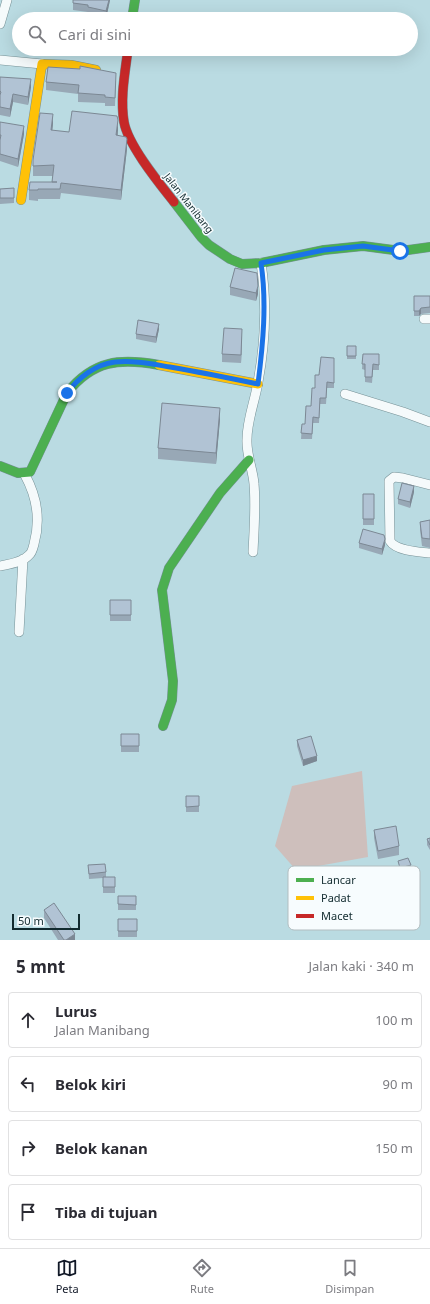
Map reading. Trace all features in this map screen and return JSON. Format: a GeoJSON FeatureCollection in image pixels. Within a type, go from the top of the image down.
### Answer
{"type":"FeatureCollection","features":[{"type":"Feature","properties":{"kind":"street"},"geometry":{"type":"LineString","coordinates":[[0,24],[7,0]]}},
{"type":"Feature","properties":{"kind":"street"},"geometry":{"type":"LineString","coordinates":[[133,12],[135,0]]}},
{"type":"Feature","properties":{"kind":"street","name":"Jalan Manibang"},"geometry":{"type":"LineString","coordinates":[[126,56],[121,74],[123,111],[124,123],[131,140],[152,173],[201,237],[209,245],[230,259],[242,264],[261,263],[324,250],[363,246],[400,251],[430,247]]}},
{"type":"Feature","properties":{"kind":"street"},"geometry":{"type":"LineString","coordinates":[[0,60],[71,66],[101,71]]}},
{"type":"Feature","properties":{"kind":"street"},"geometry":{"type":"LineString","coordinates":[[21,200],[42,64]]}},
{"type":"Feature","properties":{"kind":"street"},"geometry":{"type":"LineString","coordinates":[[253,552],[254,485],[247,439],[258,384],[264,318],[264,281],[261,263]]}},
{"type":"Feature","properties":{"kind":"street"},"geometry":{"type":"LineString","coordinates":[[0,466],[25,475],[30,472],[67,393],[75,382],[100,366],[114,362],[138,362],[258,384]]}},
{"type":"Feature","properties":{"kind":"street"},"geometry":{"type":"LineString","coordinates":[[345,394],[430,422]]}},
{"type":"Feature","properties":{"kind":"street"},"geometry":{"type":"LineString","coordinates":[[163,726],[172,700],[174,681],[162,590],[165,579],[169,568],[220,494],[249,460]]}},
{"type":"Feature","properties":{"kind":"street"},"geometry":{"type":"LineString","coordinates":[[0,566],[15,563],[30,555],[35,540],[38,510],[31,486],[25,475]]}},
{"type":"Feature","properties":{"kind":"street"},"geometry":{"type":"LineString","coordinates":[[430,485],[394,477],[390,482],[390,541],[392,545],[415,552],[430,553]]}},
{"type":"Feature","properties":{"kind":"street"},"geometry":{"type":"LineString","coordinates":[[19,632],[23,559]]}},
{"type":"Feature","properties":{"kind":"shaded area"},"geometry":{"type":"Polygon","coordinates":[[[362,771],[368,857],[318,866],[292,866],[275,846],[292,786],[362,771]]]}},
{"type":"Feature","properties":{"kind":"building"},"geometry":{"type":"Polygon","coordinates":[[[73,0],[109,0],[106,11],[88,7],[88,5],[73,3],[73,0]]]}},
{"type":"Feature","properties":{"kind":"building"},"geometry":{"type":"Polygon","coordinates":[[[80,66],[116,73],[115,98],[105,97],[105,95],[78,93],[79,85],[46,82],[48,67],[80,69],[80,66]]]}},
{"type":"Feature","properties":{"kind":"building"},"geometry":{"type":"Polygon","coordinates":[[[0,77],[31,79],[28,97],[13,94],[10,109],[0,107],[0,77]]]}},
{"type":"Feature","properties":{"kind":"building"},"geometry":{"type":"Polygon","coordinates":[[[72,111],[117,116],[118,120],[116,135],[126,137],[127,139],[121,190],[61,183],[60,189],[29,190],[30,182],[52,182],[54,165],[33,166],[40,113],[53,114],[51,130],[69,132],[72,111]]]}},
{"type":"Feature","properties":{"kind":"building"},"geometry":{"type":"Polygon","coordinates":[[[0,122],[24,126],[18,159],[0,154],[0,122]]]}},
{"type":"Feature","properties":{"kind":"building"},"geometry":{"type":"Polygon","coordinates":[[[14,188],[14,198],[0,198],[0,189],[14,188]]]}},
{"type":"Feature","properties":{"kind":"building"},"geometry":{"type":"Polygon","coordinates":[[[235,268],[257,273],[258,286],[256,293],[230,287],[235,268]]]}},
{"type":"Feature","properties":{"kind":"building"},"geometry":{"type":"Polygon","coordinates":[[[414,296],[430,296],[430,307],[421,308],[419,311],[414,311],[414,296]]]}},
{"type":"Feature","properties":{"kind":"building"},"geometry":{"type":"Polygon","coordinates":[[[138,320],[159,324],[156,337],[136,334],[138,320]]]}},
{"type":"Feature","properties":{"kind":"building"},"geometry":{"type":"Polygon","coordinates":[[[224,328],[242,329],[241,355],[222,354],[224,328]]]}},
{"type":"Feature","properties":{"kind":"building"},"geometry":{"type":"Polygon","coordinates":[[[347,346],[356,346],[356,356],[347,356],[347,346]]]}},
{"type":"Feature","properties":{"kind":"building"},"geometry":{"type":"Polygon","coordinates":[[[363,354],[379,354],[379,365],[373,364],[372,377],[365,377],[365,364],[362,364],[363,354]]]}},
{"type":"Feature","properties":{"kind":"building"},"geometry":{"type":"Polygon","coordinates":[[[321,357],[334,358],[334,383],[327,382],[326,398],[320,398],[319,418],[313,417],[312,434],[301,433],[302,424],[305,424],[306,406],[311,406],[312,388],[315,388],[315,375],[319,375],[321,357]]]}},
{"type":"Feature","properties":{"kind":"building"},"geometry":{"type":"Polygon","coordinates":[[[162,403],[220,408],[216,453],[158,448],[162,403]]]}},
{"type":"Feature","properties":{"kind":"building"},"geometry":{"type":"Polygon","coordinates":[[[402,483],[414,486],[410,502],[398,499],[402,483]]]}},
{"type":"Feature","properties":{"kind":"building"},"geometry":{"type":"Polygon","coordinates":[[[363,494],[374,494],[374,519],[363,519],[363,494]]]}},
{"type":"Feature","properties":{"kind":"building"},"geometry":{"type":"Polygon","coordinates":[[[430,520],[430,539],[422,538],[420,522],[430,520]]]}},
{"type":"Feature","properties":{"kind":"building"},"geometry":{"type":"Polygon","coordinates":[[[363,529],[384,535],[385,539],[382,549],[359,543],[363,529]]]}},
{"type":"Feature","properties":{"kind":"building"},"geometry":{"type":"Polygon","coordinates":[[[110,600],[131,600],[131,615],[110,615],[110,600]]]}},
{"type":"Feature","properties":{"kind":"building"},"geometry":{"type":"Polygon","coordinates":[[[121,734],[139,734],[139,746],[121,746],[121,734]]]}},
{"type":"Feature","properties":{"kind":"building"},"geometry":{"type":"Polygon","coordinates":[[[311,736],[317,756],[303,760],[297,740],[311,736]]]}},
{"type":"Feature","properties":{"kind":"building"},"geometry":{"type":"Polygon","coordinates":[[[186,796],[199,796],[199,806],[186,807],[186,796]]]}},
{"type":"Feature","properties":{"kind":"building"},"geometry":{"type":"Polygon","coordinates":[[[396,826],[399,846],[378,851],[374,830],[396,826]]]}},
{"type":"Feature","properties":{"kind":"building"},"geometry":{"type":"Polygon","coordinates":[[[430,838],[430,845],[427,839],[430,838]]]}},
{"type":"Feature","properties":{"kind":"building"},"geometry":{"type":"Polygon","coordinates":[[[408,858],[411,865],[399,866],[398,861],[408,858]]]}},
{"type":"Feature","properties":{"kind":"building"},"geometry":{"type":"Polygon","coordinates":[[[105,864],[106,872],[89,874],[88,865],[105,864]]]}},
{"type":"Feature","properties":{"kind":"building"},"geometry":{"type":"Polygon","coordinates":[[[103,877],[115,877],[115,887],[103,887],[103,877]]]}},
{"type":"Feature","properties":{"kind":"building"},"geometry":{"type":"Polygon","coordinates":[[[118,896],[136,896],[136,905],[118,904],[118,896]]]}},
{"type":"Feature","properties":{"kind":"building"},"geometry":{"type":"Polygon","coordinates":[[[54,903],[75,934],[66,940],[64,940],[44,910],[54,903]]]}},
{"type":"Feature","properties":{"kind":"building"},"geometry":{"type":"Polygon","coordinates":[[[118,919],[137,919],[137,931],[118,931],[118,919]]]}},
{"type":"Feature","properties":{"kind":"traffic: fast"},"geometry":{"type":"LineString","coordinates":[[133,12],[135,0]]}},
{"type":"Feature","properties":{"kind":"traffic: fast"},"geometry":{"type":"LineString","coordinates":[[174,202],[209,245],[230,259],[242,264],[261,263],[324,250],[363,246],[401,251],[430,247]]}},
{"type":"Feature","properties":{"kind":"traffic: fast"},"geometry":{"type":"LineString","coordinates":[[0,466],[18,473],[30,472],[67,393],[87,374],[97,368],[120,362],[159,365]]}},
{"type":"Feature","properties":{"kind":"traffic: fast"},"geometry":{"type":"LineString","coordinates":[[163,726],[172,700],[173,681],[162,590],[169,568],[220,493],[249,460]]}},
{"type":"Feature","properties":{"kind":"traffic: slow"},"geometry":{"type":"LineString","coordinates":[[21,200],[42,64],[71,65],[96,70]]}},
{"type":"Feature","properties":{"kind":"traffic: slow"},"geometry":{"type":"LineString","coordinates":[[159,365],[258,384]]}},
{"type":"Feature","properties":{"kind":"traffic: jam"},"geometry":{"type":"LineString","coordinates":[[127,56],[123,86],[124,122],[131,142],[160,185],[174,202]]}},
{"type":"Feature","properties":{"kind":"route"},"geometry":{"type":"LineString","coordinates":[[67,393],[75,382],[86,374],[100,366],[114,362],[138,362],[258,384],[264,318],[264,281],[261,263],[324,250],[363,246],[400,251]]}}]}
